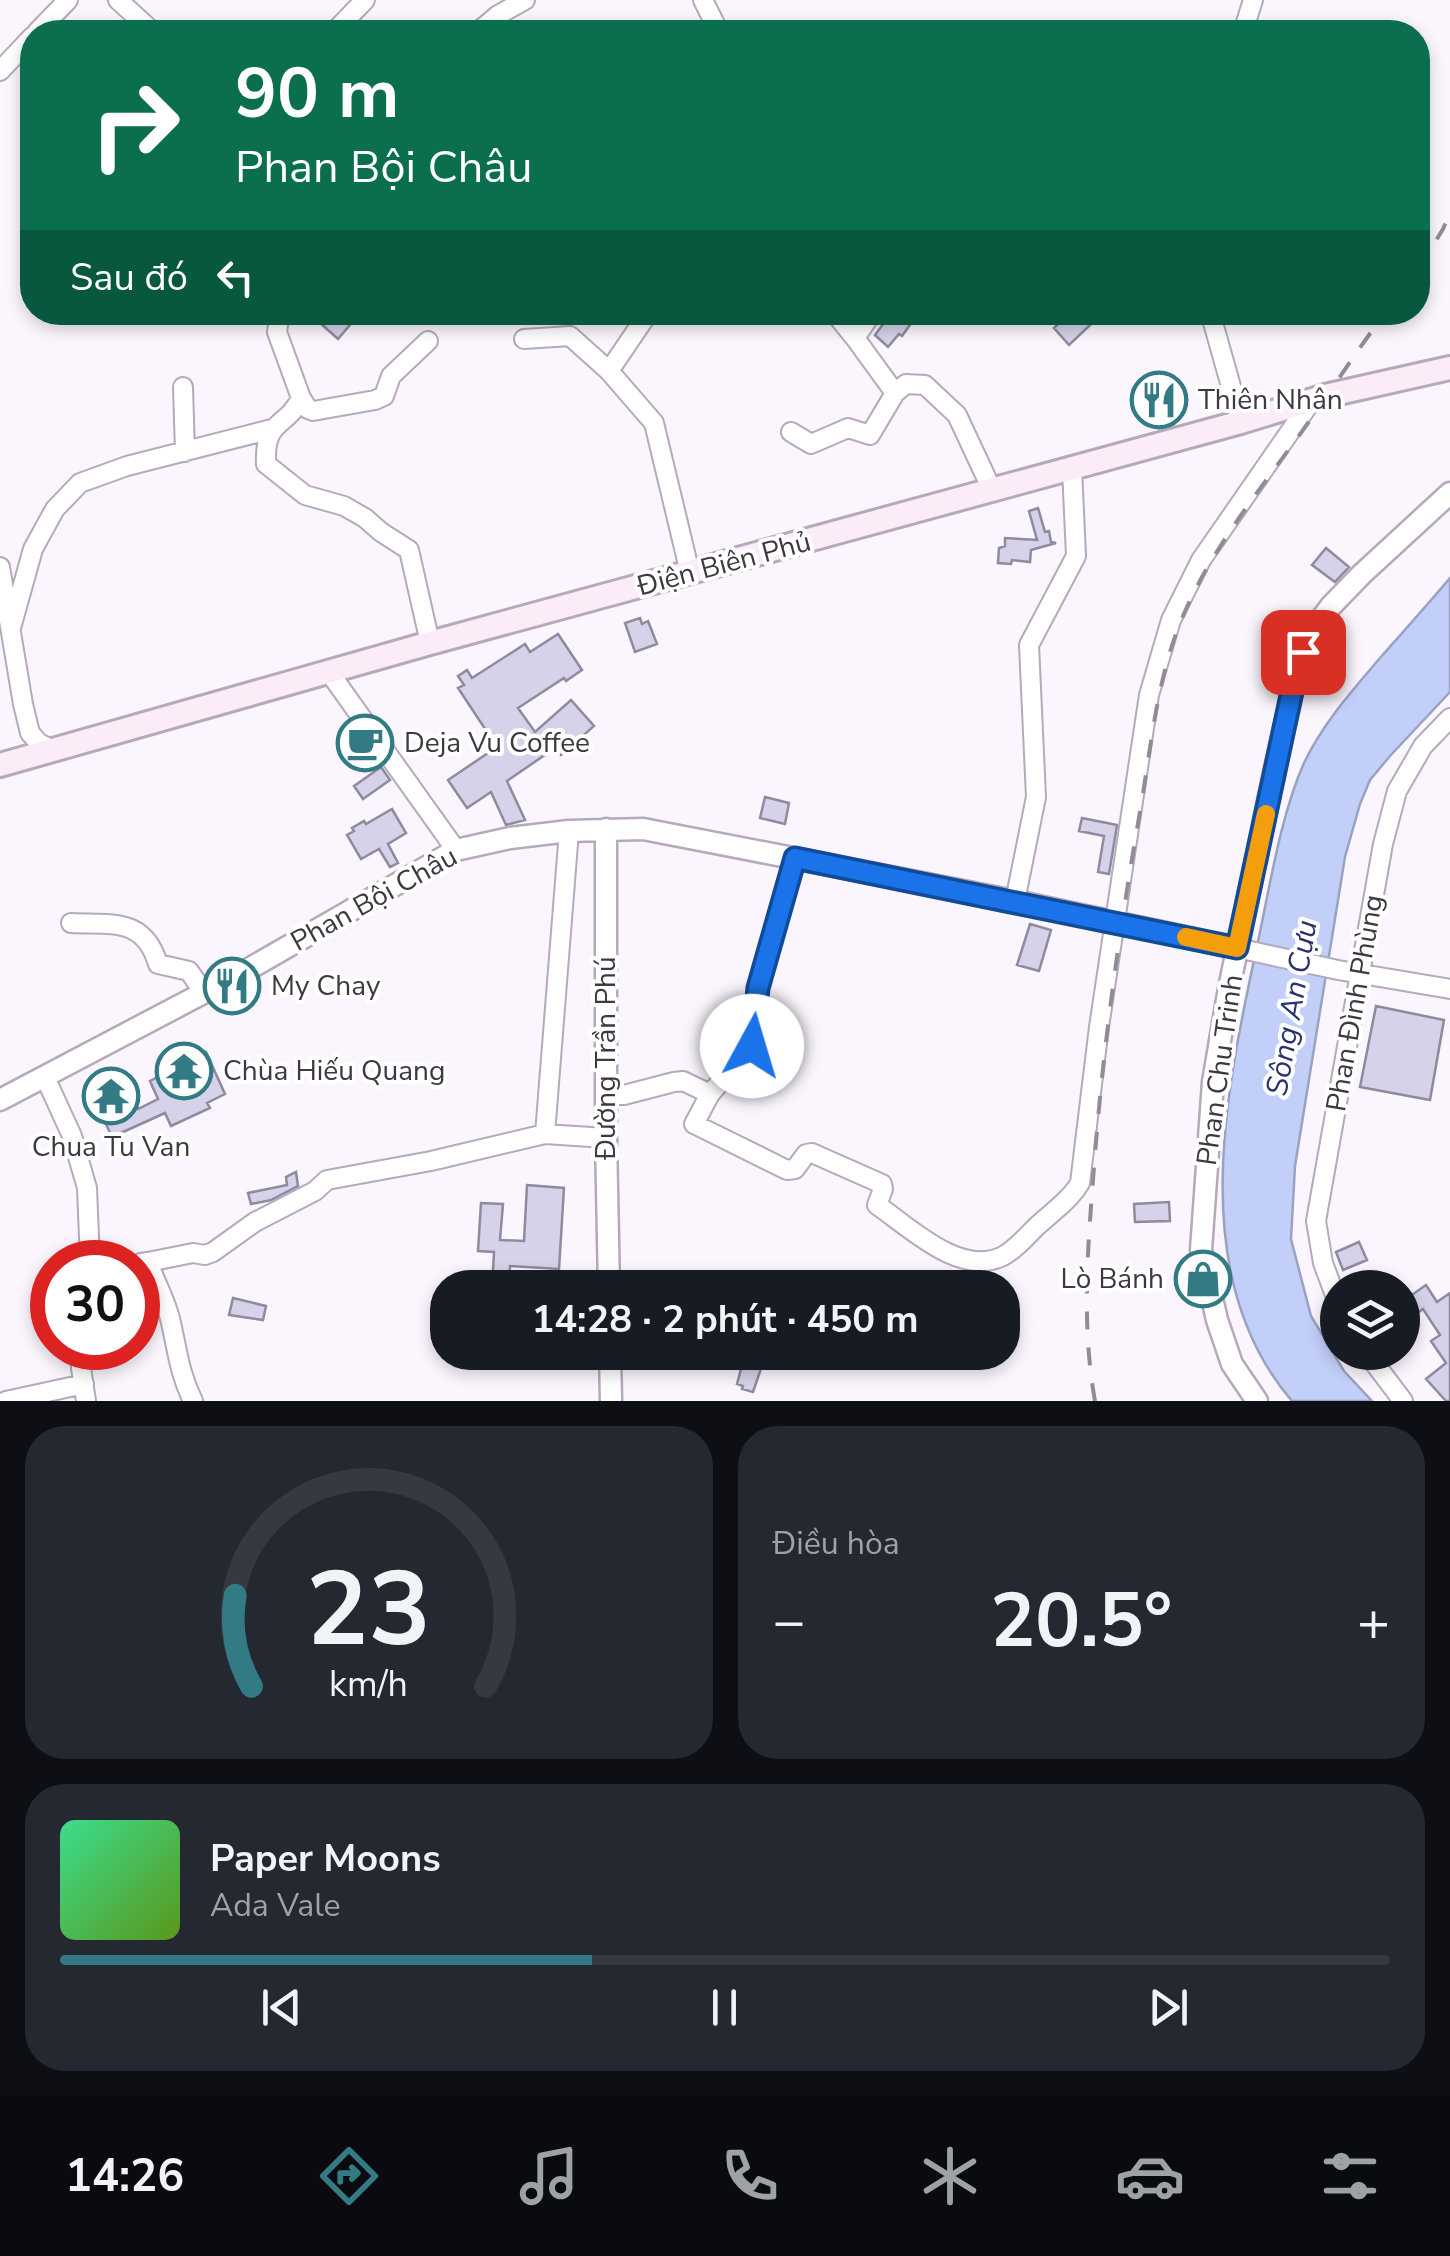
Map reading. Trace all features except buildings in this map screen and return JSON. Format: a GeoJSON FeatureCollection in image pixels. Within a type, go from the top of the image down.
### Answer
{"type":"FeatureCollection","features":[{"type":"Feature","properties":{"kind":"main road","name":"Điện Biên Phủ"},"geometry":{"type":"LineString","coordinates":[[0,765],[1312,400],[1450,368]]}},
{"type":"Feature","properties":{"kind":"street"},"geometry":{"type":"LineString","coordinates":[[49,20],[68,0]]}},
{"type":"Feature","properties":{"kind":"street"},"geometry":{"type":"LineString","coordinates":[[118,0],[140,20]]}},
{"type":"Feature","properties":{"kind":"street"},"geometry":{"type":"LineString","coordinates":[[346,20],[365,0]]}},
{"type":"Feature","properties":{"kind":"street"},"geometry":{"type":"LineString","coordinates":[[493,20],[526,0]]}},
{"type":"Feature","properties":{"kind":"street"},"geometry":{"type":"LineString","coordinates":[[0,72],[20,51]]}},
{"type":"Feature","properties":{"kind":"street"},"geometry":{"type":"LineString","coordinates":[[278,325],[277,332],[300,398],[313,410],[384,396],[391,376],[428,341]]}},
{"type":"Feature","properties":{"kind":"street"},"geometry":{"type":"LineString","coordinates":[[610,371],[640,325]]}},
{"type":"Feature","properties":{"kind":"street"},"geometry":{"type":"LineString","coordinates":[[844,325],[895,393]]}},
{"type":"Feature","properties":{"kind":"street"},"geometry":{"type":"LineString","coordinates":[[855,338],[864,325]]}},
{"type":"Feature","properties":{"kind":"street"},"geometry":{"type":"LineString","coordinates":[[1214,325],[1241,422]]}},
{"type":"Feature","properties":{"kind":"street"},"geometry":{"type":"LineString","coordinates":[[524,339],[570,336],[610,371],[654,423],[690,573]]}},
{"type":"Feature","properties":{"kind":"street"},"geometry":{"type":"LineString","coordinates":[[791,432],[811,444],[848,428],[870,435],[895,393],[906,384],[925,385],[957,415],[992,490]]}},
{"type":"Feature","properties":{"kind":"street"},"geometry":{"type":"LineString","coordinates":[[183,387],[185,452]]}},
{"type":"Feature","properties":{"kind":"street"},"geometry":{"type":"LineString","coordinates":[[300,398],[296,407],[272,429],[265,446],[266,464],[305,496],[344,506],[409,550],[430,643]]}},
{"type":"Feature","properties":{"kind":"street"},"geometry":{"type":"LineString","coordinates":[[795,858],[758,988],[752,1046],[710,1094],[694,1124],[787,1170],[795,1169],[812,1152],[882,1184],[884,1189],[877,1205],[947,1254],[980,1262],[1000,1258],[1070,1197],[1080,1183],[1149,694],[1171,620],[1201,560],[1312,400]]}},
{"type":"Feature","properties":{"kind":"street"},"geometry":{"type":"LineString","coordinates":[[12,628],[33,549],[55,509],[80,483],[127,466],[272,429]]}},
{"type":"Feature","properties":{"kind":"street"},"geometry":{"type":"LineString","coordinates":[[1015,901],[1036,797],[1028,645],[1076,556],[1072,468]]}},
{"type":"Feature","properties":{"kind":"street","name":"Phan Chu Trinh"},"geometry":{"type":"LineString","coordinates":[[1257,1401],[1232,1364],[1201,1250],[1214,1082],[1244,949],[1298,663],[1312,631],[1331,606],[1450,493]]}},
{"type":"Feature","properties":{"kind":"street"},"geometry":{"type":"LineString","coordinates":[[0,568],[30,733],[53,750]]}},
{"type":"Feature","properties":{"kind":"street"},"geometry":{"type":"LineString","coordinates":[[329,672],[456,850]]}},
{"type":"Feature","properties":{"kind":"street","name":"Phan Đình Phùng"},"geometry":{"type":"LineString","coordinates":[[1326,1270],[1316,1221],[1383,844],[1398,791],[1423,746],[1450,718]]}},
{"type":"Feature","properties":{"kind":"street","name":"Phan Bội Châu"},"geometry":{"type":"LineString","coordinates":[[0,1100],[204,992],[456,850],[510,838],[643,828],[1244,949]]}},
{"type":"Feature","properties":{"kind":"street","name":"Đường Trần Phú"},"geometry":{"type":"LineString","coordinates":[[606,829],[609,1270]]}},
{"type":"Feature","properties":{"kind":"street"},"geometry":{"type":"LineString","coordinates":[[544,1134],[569,831]]}},
{"type":"Feature","properties":{"kind":"street"},"geometry":{"type":"LineString","coordinates":[[71,923],[131,926],[153,946],[158,964],[189,971],[204,992]]}},
{"type":"Feature","properties":{"kind":"street"},"geometry":{"type":"LineString","coordinates":[[1244,949],[1450,989]]}},
{"type":"Feature","properties":{"kind":"street"},"geometry":{"type":"LineString","coordinates":[[45,1077],[72,1136],[86,1188],[89,1240]]}},
{"type":"Feature","properties":{"kind":"street"},"geometry":{"type":"LineString","coordinates":[[606,1095],[624,1095],[683,1081],[710,1094]]}},
{"type":"Feature","properties":{"kind":"street"},"geometry":{"type":"LineString","coordinates":[[160,1259],[213,1252],[327,1180],[432,1161],[544,1134],[606,1138]]}},
{"type":"Feature","properties":{"kind":"street"},"geometry":{"type":"LineString","coordinates":[[160,1299],[193,1401]]}},
{"type":"Feature","properties":{"kind":"street"},"geometry":{"type":"LineString","coordinates":[[610,1370],[611,1401]]}},
{"type":"Feature","properties":{"kind":"street"},"geometry":{"type":"LineString","coordinates":[[1379,1370],[1402,1401]]}},
{"type":"Feature","properties":{"kind":"street"},"geometry":{"type":"LineString","coordinates":[[6,1401],[85,1392]]}},
{"type":"Feature","properties":{"kind":"water","name":"Sông An Cựu"},"geometry":{"type":"Polygon","coordinates":[[[1450,578],[1450,692],[1370,780],[1345,857],[1295,1166],[1291,1239],[1311,1316],[1320,1331],[1320,1370],[1343,1370],[1372,1401],[1292,1401],[1258,1350],[1236,1295],[1225,1236],[1227,1113],[1236,1051],[1289,803],[1320,734],[1450,578]]]}},
{"type":"Feature","properties":{"kind":"railway"},"geometry":{"type":"LineString","coordinates":[[1430,250],[1450,213]]}},
{"type":"Feature","properties":{"kind":"railway"},"geometry":{"type":"LineString","coordinates":[[1095,1401],[1087,1284],[1102,1076],[1126,896],[1157,705],[1169,655],[1187,607],[1226,538],[1377,325]]}},
{"type":"Feature","properties":{"kind":"slow traffic"},"geometry":{"type":"LineString","coordinates":[[1186,937],[1237,948],[1266,814]]}},
{"type":"Feature","properties":{"kind":"place","name":"Thiên Nhân"},"geometry":{"type":"Point","coordinates":[1159,400]}},
{"type":"Feature","properties":{"kind":"place","name":"Deja Vu Coffee"},"geometry":{"type":"Point","coordinates":[365,743]}},
{"type":"Feature","properties":{"kind":"place","name":"My Chay"},"geometry":{"type":"Point","coordinates":[232,986]}},
{"type":"Feature","properties":{"kind":"place","name":"Chùa Hiếu Quang"},"geometry":{"type":"Point","coordinates":[184,1071]}},
{"type":"Feature","properties":{"kind":"place","name":"Chua Tu Van"},"geometry":{"type":"Point","coordinates":[111,1096]}},
{"type":"Feature","properties":{"kind":"place","name":"Lò Bánh"},"geometry":{"type":"Point","coordinates":[1203,1279]}},
{"type":"Feature","properties":{"kind":"route"},"geometry":{"type":"LineString","coordinates":[[752,1046],[758,988],[795,858],[1237,948],[1274,768],[1303,652]]}}]}
